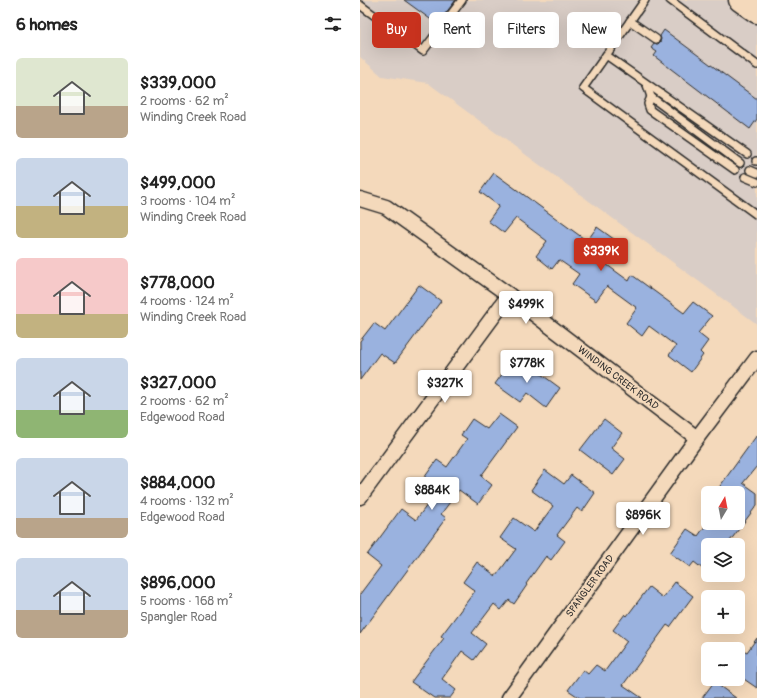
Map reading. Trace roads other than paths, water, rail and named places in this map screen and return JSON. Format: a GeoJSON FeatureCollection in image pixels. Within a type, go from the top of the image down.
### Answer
{"type":"FeatureCollection","features":[{"type":"Feature","properties":{"kind":"main road"},"geometry":{"type":"LineString","coordinates":[[740,0],[757,12]]}},
{"type":"Feature","properties":{"kind":"street","name":"WINDING CREEK ROAD"},"geometry":{"type":"LineString","coordinates":[[360,199],[386,207],[509,295],[698,438]]}},
{"type":"Feature","properties":{"kind":"street"},"geometry":{"type":"LineString","coordinates":[[360,497],[509,295]]}},
{"type":"Feature","properties":{"kind":"street","name":"SPANGLER ROAD"},"geometry":{"type":"LineString","coordinates":[[508,698],[757,359]]}},
{"type":"Feature","properties":{"kind":"lane"},"geometry":{"type":"LineString","coordinates":[[360,5],[423,51],[462,0]]}},
{"type":"Feature","properties":{"kind":"lane"},"geometry":{"type":"LineString","coordinates":[[645,0],[583,88],[757,215]]}},
{"type":"Feature","properties":{"kind":"lane"},"geometry":{"type":"LineString","coordinates":[[670,0],[757,65]]}},
{"type":"Feature","properties":{"kind":"lane"},"geometry":{"type":"LineString","coordinates":[[630,21],[656,39]]}},
{"type":"Feature","properties":{"kind":"lane"},"geometry":{"type":"LineString","coordinates":[[606,55],[747,154]]}},
{"type":"Feature","properties":{"kind":"lane"},"geometry":{"type":"LineString","coordinates":[[647,84],[650,97],[648,104],[650,110],[735,170]]}},
{"type":"Feature","properties":{"kind":"lane"},"geometry":{"type":"LineString","coordinates":[[650,97],[740,163]]}},
{"type":"Feature","properties":{"kind":"lane"},"geometry":{"type":"LineString","coordinates":[[750,170],[757,173]]}},
{"type":"Feature","properties":{"kind":"lane"},"geometry":{"type":"LineString","coordinates":[[745,177],[757,182]]}}]}
